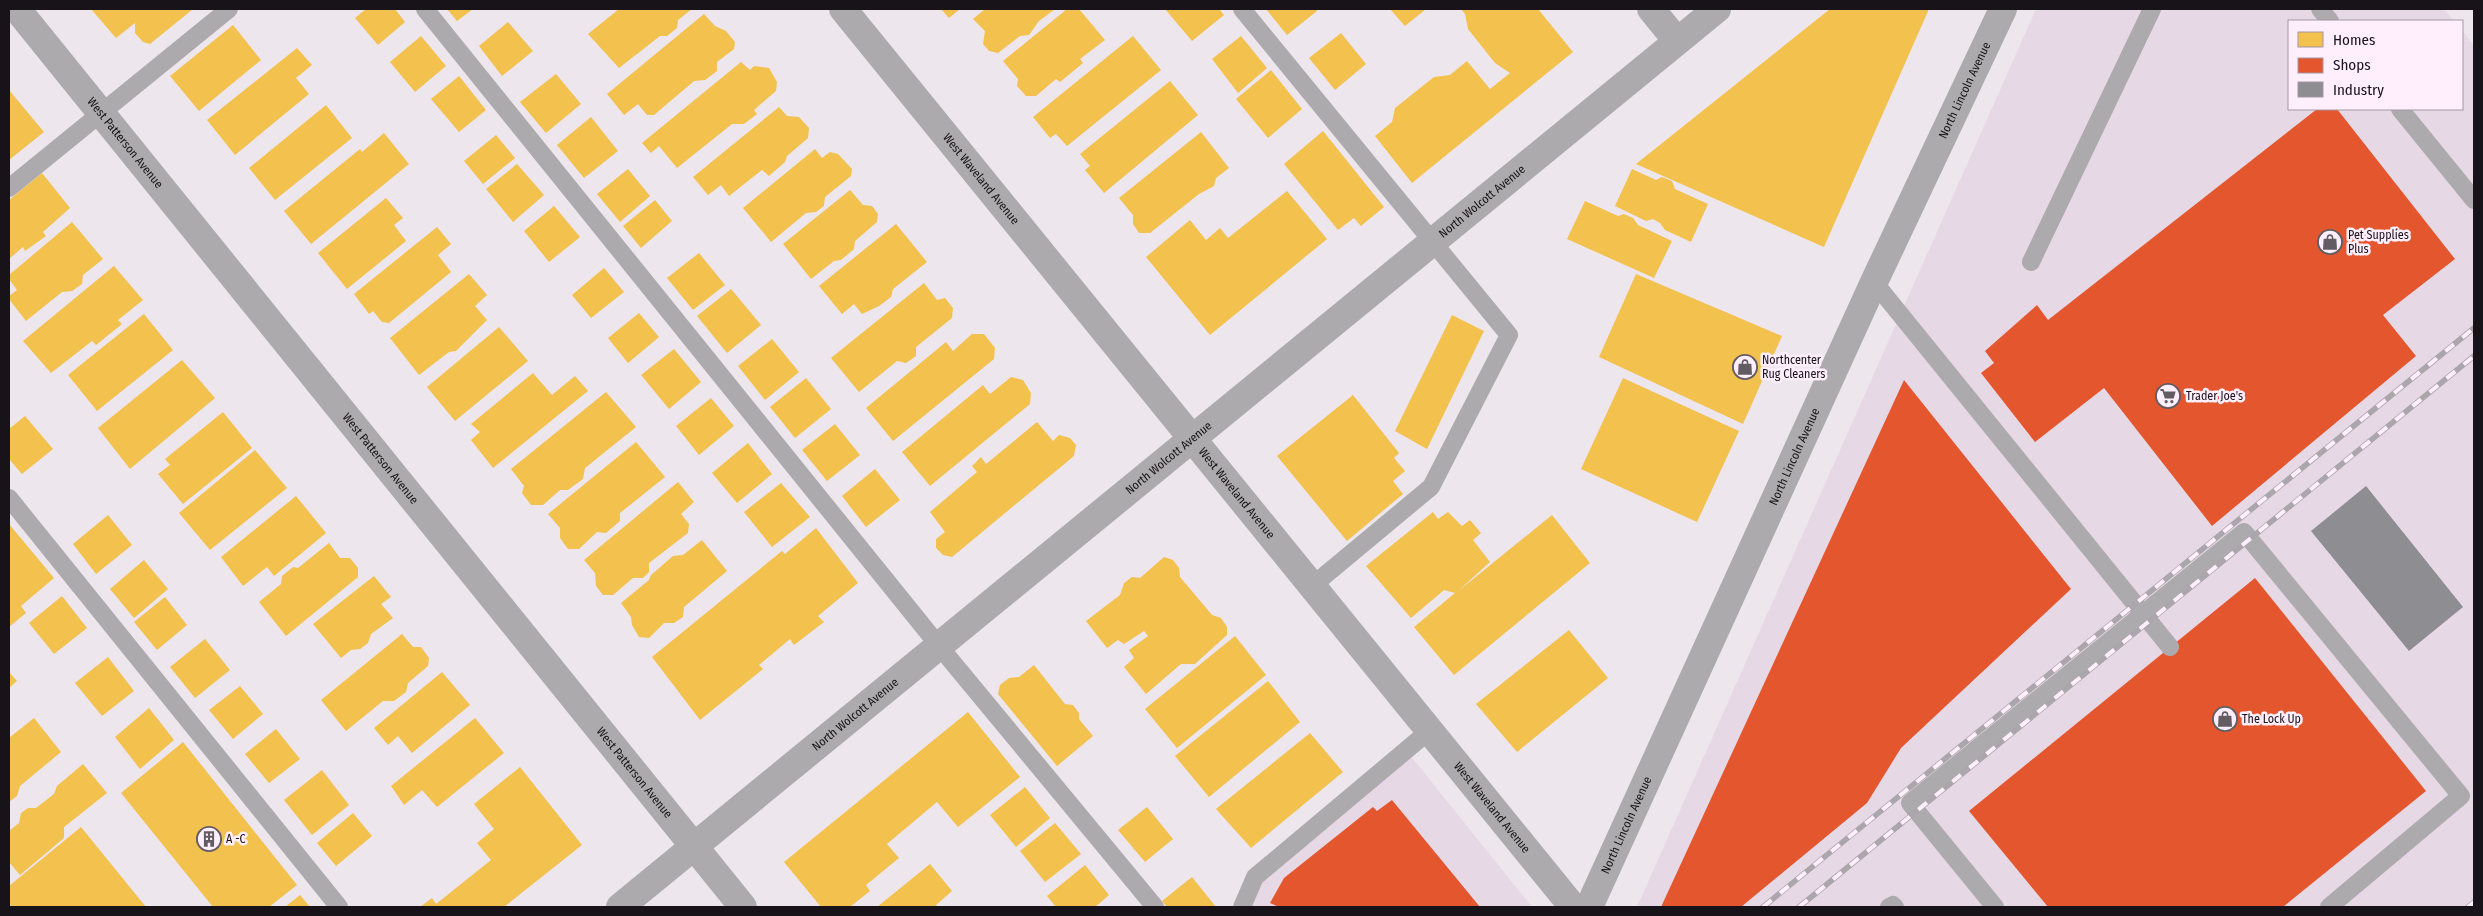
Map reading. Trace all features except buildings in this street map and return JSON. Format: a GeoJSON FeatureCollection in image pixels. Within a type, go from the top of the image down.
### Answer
{"type":"FeatureCollection","features":[{"type":"Feature","properties":{"kind":"main road","name":"North Lincoln Avenue"},"geometry":{"type":"LineString","coordinates":[[1589,907],[1874,282],[2003,9]]}},
{"type":"Feature","properties":{"kind":"street","name":"West Patterson Avenue"},"geometry":{"type":"LineString","coordinates":[[17,9],[743,907]]}},
{"type":"Feature","properties":{"kind":"street","name":"West Waveland Avenue"},"geometry":{"type":"LineString","coordinates":[[843,9],[1573,907]]}},
{"type":"Feature","properties":{"kind":"street"},"geometry":{"type":"LineString","coordinates":[[1651,9],[1677,41]]}},
{"type":"Feature","properties":{"kind":"street","name":"North Wolcott Avenue"},"geometry":{"type":"LineString","coordinates":[[620,907],[1717,9]]}},
{"type":"Feature","properties":{"kind":"lane"},"geometry":{"type":"LineString","coordinates":[[9,188],[229,9]]}},
{"type":"Feature","properties":{"kind":"lane"},"geometry":{"type":"LineString","coordinates":[[425,9],[939,646],[1155,907]]}},
{"type":"Feature","properties":{"kind":"lane"},"geometry":{"type":"LineString","coordinates":[[1242,9],[1509,335],[1431,487],[1312,586]]}},
{"type":"Feature","properties":{"kind":"lane"},"geometry":{"type":"LineString","coordinates":[[2031,262],[2152,9]]}},
{"type":"Feature","properties":{"kind":"lane"},"geometry":{"type":"LineString","coordinates":[[2320,9],[2329,20]]}},
{"type":"Feature","properties":{"kind":"lane"},"geometry":{"type":"LineString","coordinates":[[2401,110],[2474,200]]}},
{"type":"Feature","properties":{"kind":"lane"},"geometry":{"type":"LineString","coordinates":[[1874,282],[2170,647]]}},
{"type":"Feature","properties":{"kind":"lane"},"geometry":{"type":"LineString","coordinates":[[9,498],[339,907]]}},
{"type":"Feature","properties":{"kind":"lane"},"geometry":{"type":"LineString","coordinates":[[1995,907],[1910,803],[2244,532],[2461,796],[2329,907]]}},
{"type":"Feature","properties":{"kind":"lane"},"geometry":{"type":"LineString","coordinates":[[1242,907],[1255,877],[1429,731]]}},
{"type":"Feature","properties":{"kind":"lane"},"geometry":{"type":"LineString","coordinates":[[1889,907],[1893,904],[1895,907]]}},
{"type":"Feature","properties":{"kind":"shaded area"},"geometry":{"type":"Polygon","coordinates":[[[2036,9],[2444,9],[2453,20],[2288,20],[2288,110],[2463,110],[2463,31],[2474,46],[2474,907],[1637,907],[2036,9]]]}},
{"type":"Feature","properties":{"kind":"shaded area"},"geometry":{"type":"Polygon","coordinates":[[[1406,750],[1532,907],[1242,907],[1255,877],[1406,750]]]}},
{"type":"Feature","properties":{"kind":"railway"},"geometry":{"type":"LineString","coordinates":[[1763,907],[2474,328]]}},
{"type":"Feature","properties":{"kind":"railway"},"geometry":{"type":"LineString","coordinates":[[1799,907],[2474,356]]}},
{"type":"Feature","properties":{"kind":"railway"},"geometry":{"type":"LineString","coordinates":[[2468,907],[2474,902]]}},
{"type":"Feature","properties":{"kind":"place","name":"Pet Supplies Plus"},"geometry":{"type":"Point","coordinates":[2330,242]}},
{"type":"Feature","properties":{"kind":"place","name":"Northcenter Rug Cleaners"},"geometry":{"type":"Point","coordinates":[1745,367]}},
{"type":"Feature","properties":{"kind":"place","name":"Trader Joe's"},"geometry":{"type":"Point","coordinates":[2168,396]}},
{"type":"Feature","properties":{"kind":"place","name":"The Lock Up"},"geometry":{"type":"Point","coordinates":[2225,719]}},
{"type":"Feature","properties":{"kind":"place","name":"A -C"},"geometry":{"type":"Point","coordinates":[209,839]}}]}
